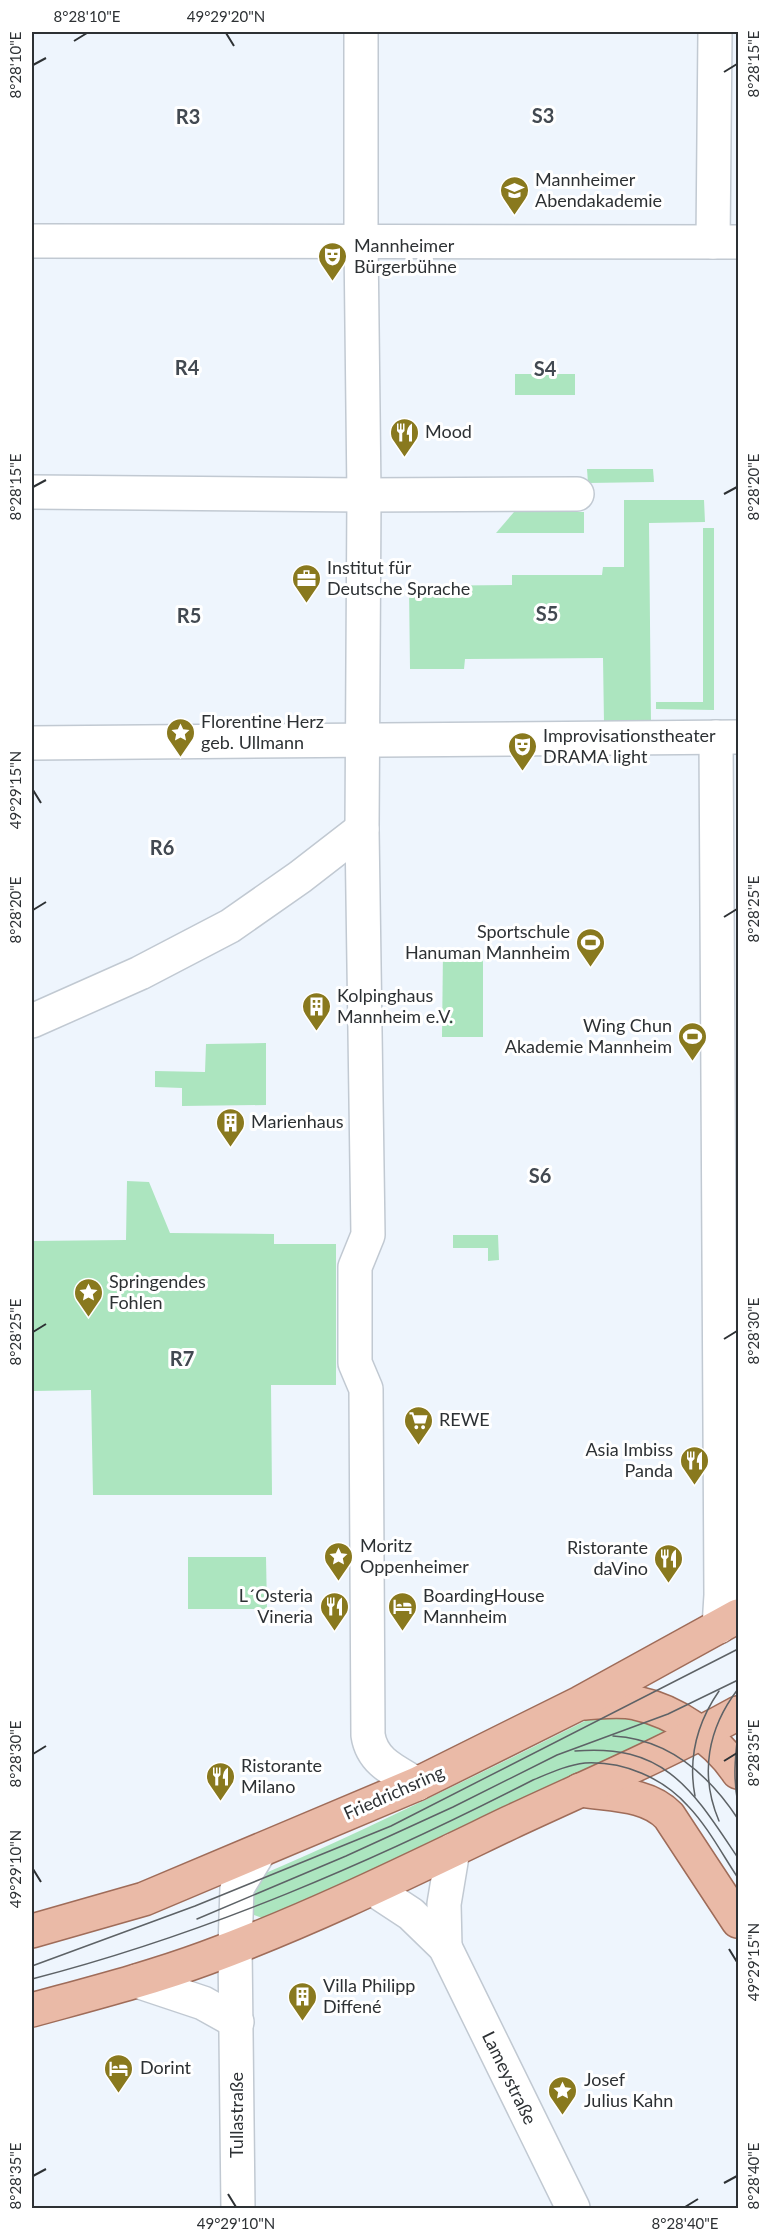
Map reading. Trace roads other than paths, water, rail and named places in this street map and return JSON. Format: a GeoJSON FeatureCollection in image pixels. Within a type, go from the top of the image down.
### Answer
{"type":"FeatureCollection","features":[{"type":"Feature","properties":{"kind":"main road","name":"Friedrichsring"},"geometry":{"type":"LineString","coordinates":[[32,1931],[144,1899],[417,1784],[580,1703],[729,1621]]}},
{"type":"Feature","properties":{"kind":"main road"},"geometry":{"type":"LineString","coordinates":[[580,1703],[610,1701],[635,1703],[668,1714],[700,1734],[723,1753],[738,1772]]}},
{"type":"Feature","properties":{"kind":"main road"},"geometry":{"type":"LineString","coordinates":[[32,2010],[137,1981],[235,1947],[373,1889],[700,1734],[738,1713]]}},
{"type":"Feature","properties":{"kind":"main road"},"geometry":{"type":"LineString","coordinates":[[580,1790],[642,1799],[662,1809],[669,1816],[738,1921]]}},
{"type":"Feature","properties":{"kind":"street"},"geometry":{"type":"LineString","coordinates":[[361,32],[364,495],[362,829],[368,1235],[355,1268],[355,1363],[366,1389],[368,1736],[371,1751],[375,1756],[389,1768],[417,1784]]}},
{"type":"Feature","properties":{"kind":"street"},"geometry":{"type":"LineString","coordinates":[[32,241],[726,242],[715,32]]}},
{"type":"Feature","properties":{"kind":"street"},"geometry":{"type":"LineString","coordinates":[[32,492],[578,494]]}},
{"type":"Feature","properties":{"kind":"street"},"geometry":{"type":"LineString","coordinates":[[32,743],[727,737],[721,1595],[729,1621]]}},
{"type":"Feature","properties":{"kind":"street"},"geometry":{"type":"LineString","coordinates":[[32,1021],[140,974],[230,926],[300,877],[362,829]]}},
{"type":"Feature","properties":{"kind":"street","name":"Lameystraße"},"geometry":{"type":"LineString","coordinates":[[445,1947],[444,1904],[453,1850]]}},
{"type":"Feature","properties":{"kind":"street","name":"Tullastraße"},"geometry":{"type":"LineString","coordinates":[[238,2208],[235,1947],[237,1888],[259,1852]]}},
{"type":"Feature","properties":{"kind":"street","name":"Lameystraße"},"geometry":{"type":"LineString","coordinates":[[373,1889],[411,1914],[445,1947],[573,2208]]}},
{"type":"Feature","properties":{"kind":"street"},"geometry":{"type":"LineString","coordinates":[[137,1981],[203,2003],[237,2022]]}},
{"type":"Feature","properties":{"kind":"tram line"},"geometry":{"type":"LineString","coordinates":[[32,1966],[195,1906],[391,1826],[738,1649]]}},
{"type":"Feature","properties":{"kind":"tram line"},"geometry":{"type":"LineString","coordinates":[[197,1919],[346,1856],[453,1807],[557,1755],[668,1714],[738,1680]]}},
{"type":"Feature","properties":{"kind":"tram line"},"geometry":{"type":"LineString","coordinates":[[719,1821],[709,1786],[710,1752],[720,1719],[738,1689]]}},
{"type":"Feature","properties":{"kind":"tram line"},"geometry":{"type":"LineString","coordinates":[[695,1796],[693,1768],[696,1742],[705,1716],[719,1691]]}},
{"type":"Feature","properties":{"kind":"tram line"},"geometry":{"type":"LineString","coordinates":[[738,1733],[735,1768],[738,1804]]}},
{"type":"Feature","properties":{"kind":"tram line"},"geometry":{"type":"LineString","coordinates":[[613,1736],[652,1744],[686,1762],[714,1788],[738,1819]]}},
{"type":"Feature","properties":{"kind":"tram line"},"geometry":{"type":"LineString","coordinates":[[575,1751],[606,1751],[633,1755],[655,1764],[674,1776],[706,1812],[738,1858]]}},
{"type":"Feature","properties":{"kind":"tram line"},"geometry":{"type":"LineString","coordinates":[[32,1979],[97,1961],[225,1918],[350,1867],[533,1780],[578,1764],[600,1763],[628,1768],[667,1787],[688,1806],[702,1823],[738,1878]]}},
{"type":"Feature","properties":{"kind":"place","name":"Mannheimer Abendakademie"},"geometry":{"type":"Point","coordinates":[514,216]}},
{"type":"Feature","properties":{"kind":"place","name":"Mannheimer Bürgerbühne"},"geometry":{"type":"Point","coordinates":[333,282]}},
{"type":"Feature","properties":{"kind":"place","name":"Mood"},"geometry":{"type":"Point","coordinates":[404,458]}},
{"type":"Feature","properties":{"kind":"place","name":"Institut für Deutsche Sprache"},"geometry":{"type":"Point","coordinates":[306,604]}},
{"type":"Feature","properties":{"kind":"place","name":"Florentine Herz geb. Ullmann"},"geometry":{"type":"Point","coordinates":[180,758]}},
{"type":"Feature","properties":{"kind":"place","name":"Improvisationstheater DRAMA light"},"geometry":{"type":"Point","coordinates":[522,772]}},
{"type":"Feature","properties":{"kind":"place","name":"Sportschule Hanuman Mannheim"},"geometry":{"type":"Point","coordinates":[591,968]}},
{"type":"Feature","properties":{"kind":"place","name":"Kolpinghaus Mannheim e.V."},"geometry":{"type":"Point","coordinates":[316,1032]}},
{"type":"Feature","properties":{"kind":"place","name":"Wing Chun Akademie Mannheim"},"geometry":{"type":"Point","coordinates":[693,1062]}},
{"type":"Feature","properties":{"kind":"place","name":"Marienhaus"},"geometry":{"type":"Point","coordinates":[230,1148]}},
{"type":"Feature","properties":{"kind":"place","name":"Springendes Fohlen"},"geometry":{"type":"Point","coordinates":[88,1318]}},
{"type":"Feature","properties":{"kind":"place","name":"REWE"},"geometry":{"type":"Point","coordinates":[418,1446]}},
{"type":"Feature","properties":{"kind":"place","name":"Asia Imbiss Panda"},"geometry":{"type":"Point","coordinates":[694,1486]}},
{"type":"Feature","properties":{"kind":"place","name":"Moritz Oppenheimer"},"geometry":{"type":"Point","coordinates":[339,1582]}},
{"type":"Feature","properties":{"kind":"place","name":"Ristorante daVino"},"geometry":{"type":"Point","coordinates":[669,1584]}},
{"type":"Feature","properties":{"kind":"place","name":"L´Osteria Vineria"},"geometry":{"type":"Point","coordinates":[334,1632]}},
{"type":"Feature","properties":{"kind":"place","name":"BoardingHouse Mannheim"},"geometry":{"type":"Point","coordinates":[402,1632]}},
{"type":"Feature","properties":{"kind":"place","name":"Ristorante Milano"},"geometry":{"type":"Point","coordinates":[220,1802]}},
{"type":"Feature","properties":{"kind":"place","name":"Villa Philipp Diffené"},"geometry":{"type":"Point","coordinates":[302,2022]}},
{"type":"Feature","properties":{"kind":"place","name":"Dorint"},"geometry":{"type":"Point","coordinates":[119,2094]}},
{"type":"Feature","properties":{"kind":"place","name":"Josef Julius Kahn"},"geometry":{"type":"Point","coordinates":[563,2116]}},
{"type":"Feature","properties":{"kind":"district","name":"S3"},"geometry":{"type":"Point","coordinates":[543,116]}},
{"type":"Feature","properties":{"kind":"district","name":"R3"},"geometry":{"type":"Point","coordinates":[188,117]}},
{"type":"Feature","properties":{"kind":"district","name":"R4"},"geometry":{"type":"Point","coordinates":[187,368]}},
{"type":"Feature","properties":{"kind":"district","name":"S4"},"geometry":{"type":"Point","coordinates":[545,369]}},
{"type":"Feature","properties":{"kind":"district","name":"S5"},"geometry":{"type":"Point","coordinates":[547,614]}},
{"type":"Feature","properties":{"kind":"district","name":"R5"},"geometry":{"type":"Point","coordinates":[189,616]}},
{"type":"Feature","properties":{"kind":"district","name":"R6"},"geometry":{"type":"Point","coordinates":[162,848]}},
{"type":"Feature","properties":{"kind":"district","name":"S6"},"geometry":{"type":"Point","coordinates":[540,1176]}},
{"type":"Feature","properties":{"kind":"district","name":"R7"},"geometry":{"type":"Point","coordinates":[182,1359]}}]}
